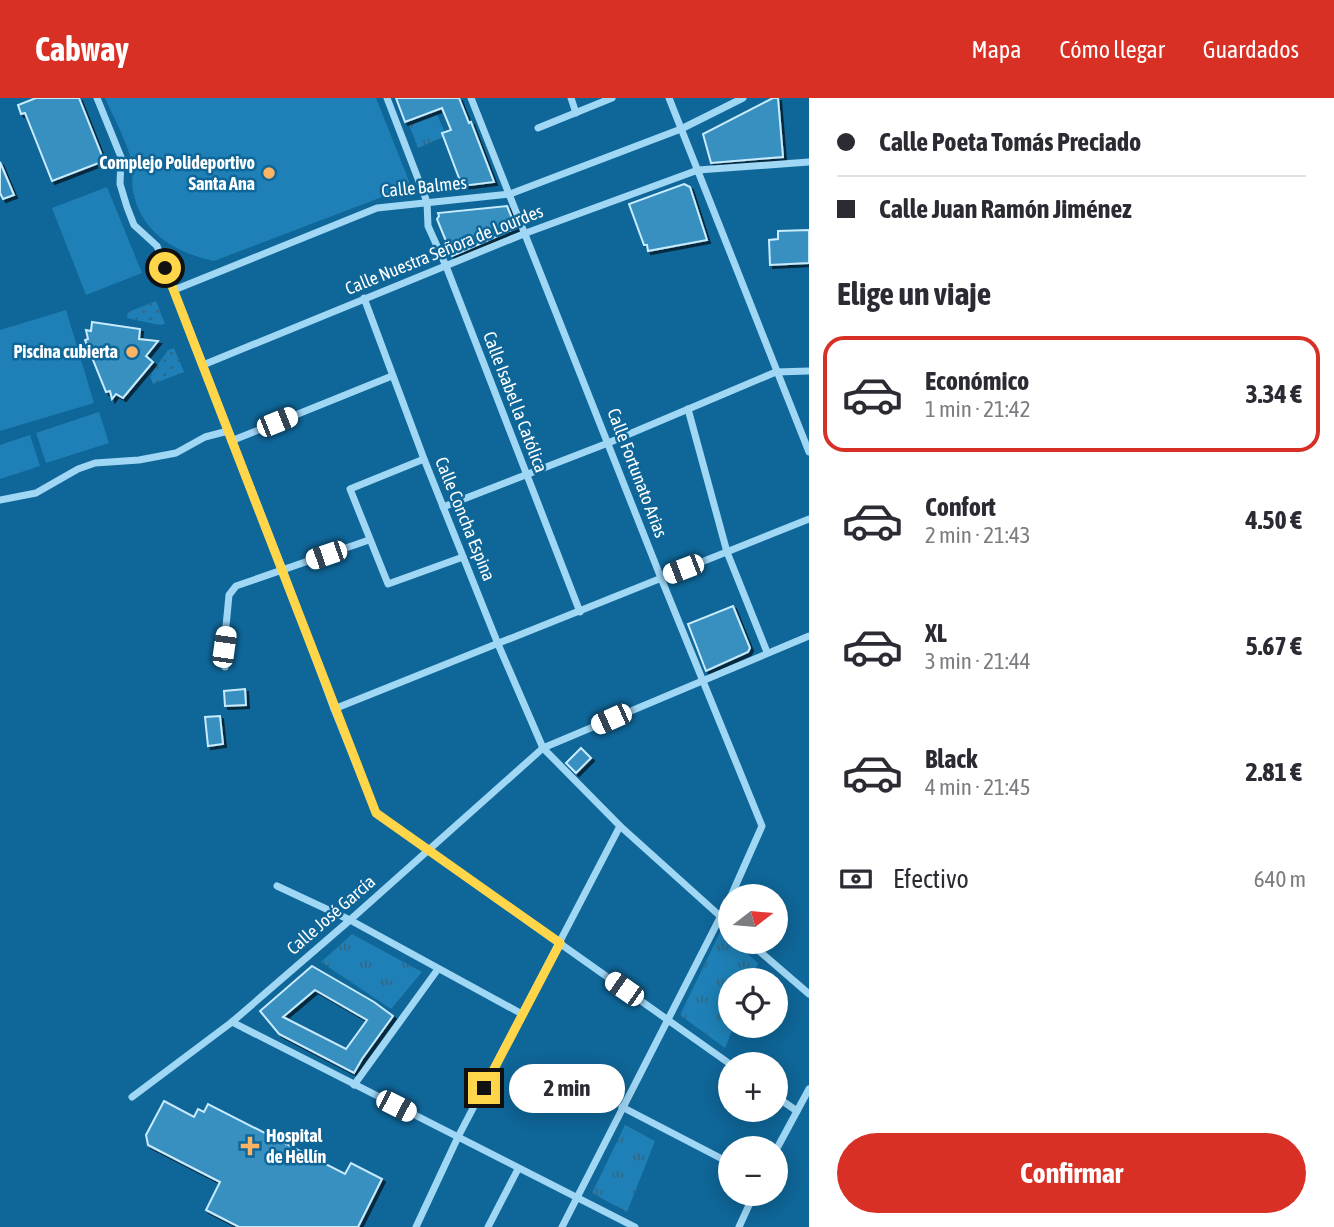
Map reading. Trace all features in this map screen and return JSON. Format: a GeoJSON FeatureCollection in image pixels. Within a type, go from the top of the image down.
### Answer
{"type":"FeatureCollection","features":[{"type":"Feature","properties":{"kind":"street"},"geometry":{"type":"LineString","coordinates":[[97,98],[121,157],[120,184],[134,225],[157,246],[376,813],[718,1055]]}},
{"type":"Feature","properties":{"kind":"street","name":"Calle Isabel la Católica"},"geometry":{"type":"LineString","coordinates":[[387,98],[427,202],[428,226],[580,612]]}},
{"type":"Feature","properties":{"kind":"street"},"geometry":{"type":"LineString","coordinates":[[571,98],[576,113]]}},
{"type":"Feature","properties":{"kind":"street"},"geometry":{"type":"LineString","coordinates":[[538,128],[612,98]]}},
{"type":"Feature","properties":{"kind":"street"},"geometry":{"type":"LineString","coordinates":[[669,98],[809,452]]}},
{"type":"Feature","properties":{"kind":"street","name":"Calle Balmes"},"geometry":{"type":"LineString","coordinates":[[174,290],[377,208],[510,194],[681,129],[743,98]]}},
{"type":"Feature","properties":{"kind":"street","name":"Calle Fortunato Arias"},"geometry":{"type":"LineString","coordinates":[[474,99],[661,578],[762,826],[736,884]]}},
{"type":"Feature","properties":{"kind":"street","name":"Calle Nuestra Señora de Lourdes"},"geometry":{"type":"LineString","coordinates":[[203,365],[526,233],[698,170],[809,162]]}},
{"type":"Feature","properties":{"kind":"street","name":"Calle Concha Espina"},"geometry":{"type":"LineString","coordinates":[[364,298],[443,507],[543,748]]}},
{"type":"Feature","properties":{"kind":"street"},"geometry":{"type":"LineString","coordinates":[[443,507],[608,443],[776,372],[809,371]]}},
{"type":"Feature","properties":{"kind":"street"},"geometry":{"type":"LineString","coordinates":[[231,441],[392,376]]}},
{"type":"Feature","properties":{"kind":"street"},"geometry":{"type":"LineString","coordinates":[[688,409],[727,552],[767,652]]}},
{"type":"Feature","properties":{"kind":"street"},"geometry":{"type":"LineString","coordinates":[[0,500],[36,493],[78,469],[95,463],[167,455],[205,437],[228,431]]}},
{"type":"Feature","properties":{"kind":"street"},"geometry":{"type":"LineString","coordinates":[[424,459],[349,489],[369,540],[388,584],[463,556]]}},
{"type":"Feature","properties":{"kind":"street"},"geometry":{"type":"LineString","coordinates":[[334,709],[809,519]]}},
{"type":"Feature","properties":{"kind":"street"},"geometry":{"type":"LineString","coordinates":[[225,667],[229,595],[236,586],[369,540]]}},
{"type":"Feature","properties":{"kind":"street","name":"Calle José García"},"geometry":{"type":"LineString","coordinates":[[132,1097],[232,1021],[429,851],[543,748],[809,636]]}},
{"type":"Feature","properties":{"kind":"street"},"geometry":{"type":"LineString","coordinates":[[543,748],[620,826],[718,914]]}},
{"type":"Feature","properties":{"kind":"street"},"geometry":{"type":"LineString","coordinates":[[427,1227],[417,1225],[458,1137],[620,826]]}},
{"type":"Feature","properties":{"kind":"street"},"geometry":{"type":"LineString","coordinates":[[277,886],[350,920],[522,1014]]}},
{"type":"Feature","properties":{"kind":"street","name":"Calle Fortunato Arias"},"geometry":{"type":"LineString","coordinates":[[562,1227],[718,923]]}},
{"type":"Feature","properties":{"kind":"street"},"geometry":{"type":"LineString","coordinates":[[763,954],[809,994]]}},
{"type":"Feature","properties":{"kind":"street"},"geometry":{"type":"LineString","coordinates":[[354,1085],[438,969]]}},
{"type":"Feature","properties":{"kind":"street"},"geometry":{"type":"LineString","coordinates":[[232,1021],[635,1227]]}},
{"type":"Feature","properties":{"kind":"street"},"geometry":{"type":"LineString","coordinates":[[784,1136],[809,1088]]}},
{"type":"Feature","properties":{"kind":"street"},"geometry":{"type":"LineString","coordinates":[[788,1105],[797,1111]]}},
{"type":"Feature","properties":{"kind":"street"},"geometry":{"type":"LineString","coordinates":[[622,1107],[718,1157]]}},
{"type":"Feature","properties":{"kind":"street"},"geometry":{"type":"LineString","coordinates":[[488,1227],[518,1169]]}},
{"type":"Feature","properties":{"kind":"street"},"geometry":{"type":"LineString","coordinates":[[739,1227],[749,1206]]}},
{"type":"Feature","properties":{"kind":"green space","name":"Complejo Polideportivo Santa Ana"},"geometry":{"type":"Polygon","coordinates":[[[105,98],[376,98],[411,186],[214,261],[186,253],[162,239],[144,219],[137,206],[129,151],[105,98]]]}},
{"type":"Feature","properties":{"kind":"green space"},"geometry":{"type":"Polygon","coordinates":[[[437,114],[446,136],[418,148],[409,125],[437,114]]]}},
{"type":"Feature","properties":{"kind":"green space"},"geometry":{"type":"Polygon","coordinates":[[[107,187],[142,273],[86,295],[52,208],[107,187]]]}},
{"type":"Feature","properties":{"kind":"green space"},"geometry":{"type":"Polygon","coordinates":[[[156,301],[165,324],[127,318],[128,312],[156,301]]]}},
{"type":"Feature","properties":{"kind":"green space"},"geometry":{"type":"Polygon","coordinates":[[[66,310],[94,403],[0,431],[0,330],[66,310]]]}},
{"type":"Feature","properties":{"kind":"green space"},"geometry":{"type":"Polygon","coordinates":[[[174,348],[184,372],[153,384],[150,376],[168,350],[174,348]]]}},
{"type":"Feature","properties":{"kind":"green space"},"geometry":{"type":"Polygon","coordinates":[[[99,412],[109,443],[46,463],[36,433],[99,412]]]}},
{"type":"Feature","properties":{"kind":"green space"},"geometry":{"type":"Polygon","coordinates":[[[30,435],[40,466],[0,479],[0,445],[30,435]]]}},
{"type":"Feature","properties":{"kind":"green space"},"geometry":{"type":"Polygon","coordinates":[[[352,934],[422,972],[391,1009],[321,962],[352,934]]]}},
{"type":"Feature","properties":{"kind":"green space"},"geometry":{"type":"Polygon","coordinates":[[[718,936],[718,954],[748,954],[758,963],[756,968],[718,968],[718,1038],[729,1038],[725,1048],[680,1015],[718,936]]]}},
{"type":"Feature","properties":{"kind":"green space"},"geometry":{"type":"Polygon","coordinates":[[[625,1125],[655,1141],[627,1212],[592,1193],[625,1125]]]}},
{"type":"Feature","properties":{"kind":"building"},"geometry":{"type":"Polygon","coordinates":[[[36,98],[79,98],[104,161],[52,181],[25,113],[21,114],[18,105],[36,98]]]}},
{"type":"Feature","properties":{"kind":"building"},"geometry":{"type":"Polygon","coordinates":[[[396,98],[459,98],[494,182],[462,186],[442,133],[451,130],[442,108],[405,122],[396,98]]]}},
{"type":"Feature","properties":{"kind":"building"},"geometry":{"type":"Polygon","coordinates":[[[773,98],[778,98],[783,157],[711,163],[703,134],[773,98]]]}},
{"type":"Feature","properties":{"kind":"building"},"geometry":{"type":"Polygon","coordinates":[[[0,162],[14,195],[3,199],[0,193],[0,162]]]}},
{"type":"Feature","properties":{"kind":"building"},"geometry":{"type":"Polygon","coordinates":[[[684,184],[690,187],[707,240],[648,251],[629,204],[684,184]]]}},
{"type":"Feature","properties":{"kind":"building"},"geometry":{"type":"Polygon","coordinates":[[[507,206],[516,228],[452,256],[437,219],[438,213],[507,206]]]}},
{"type":"Feature","properties":{"kind":"building"},"geometry":{"type":"Polygon","coordinates":[[[809,230],[809,263],[770,265],[769,240],[778,239],[778,231],[809,230]]]}},
{"type":"Feature","properties":{"kind":"building"},"geometry":{"type":"Polygon","coordinates":[[[92,322],[140,329],[139,339],[158,341],[146,356],[153,362],[123,398],[116,394],[112,399],[110,391],[106,392],[85,340],[88,339],[86,330],[91,331],[92,322]]]}},
{"type":"Feature","properties":{"kind":"building"},"geometry":{"type":"Polygon","coordinates":[[[733,606],[750,648],[748,652],[706,671],[688,624],[733,606]]]}},
{"type":"Feature","properties":{"kind":"building"},"geometry":{"type":"Polygon","coordinates":[[[245,689],[246,705],[225,706],[224,691],[245,689]]]}},
{"type":"Feature","properties":{"kind":"building"},"geometry":{"type":"Polygon","coordinates":[[[220,716],[223,744],[208,746],[205,717],[220,716]]]}},
{"type":"Feature","properties":{"kind":"building"},"geometry":{"type":"Polygon","coordinates":[[[581,748],[591,758],[576,773],[566,763],[581,748]]]}},
{"type":"Feature","properties":{"kind":"building"},"geometry":{"type":"Polygon","coordinates":[[[312,966],[393,1016],[354,1073],[279,1034],[260,1011],[312,966]],[[315,990],[283,1017],[346,1049],[367,1020],[315,990]]]}},
{"type":"Feature","properties":{"kind":"building","name":"Hospital de Hellín"},"geometry":{"type":"Polygon","coordinates":[[[164,1101],[194,1117],[198,1109],[204,1112],[208,1104],[345,1174],[351,1163],[382,1179],[358,1227],[239,1227],[206,1210],[220,1182],[148,1145],[146,1135],[164,1101]]]}},
{"type":"Feature","properties":{"kind":"place","name":"Complejo Polideportivo Santa Ana"},"geometry":{"type":"Point","coordinates":[269,173]}},
{"type":"Feature","properties":{"kind":"place","name":"Piscina cubierta"},"geometry":{"type":"Point","coordinates":[132,352]}},
{"type":"Feature","properties":{"kind":"place","name":"Hospital de Hellín"},"geometry":{"type":"Point","coordinates":[250,1146]}},
{"type":"Feature","properties":{"kind":"route"},"geometry":{"type":"LineString","coordinates":[[165,268],[376,813],[560,943],[484,1088]]}}]}
